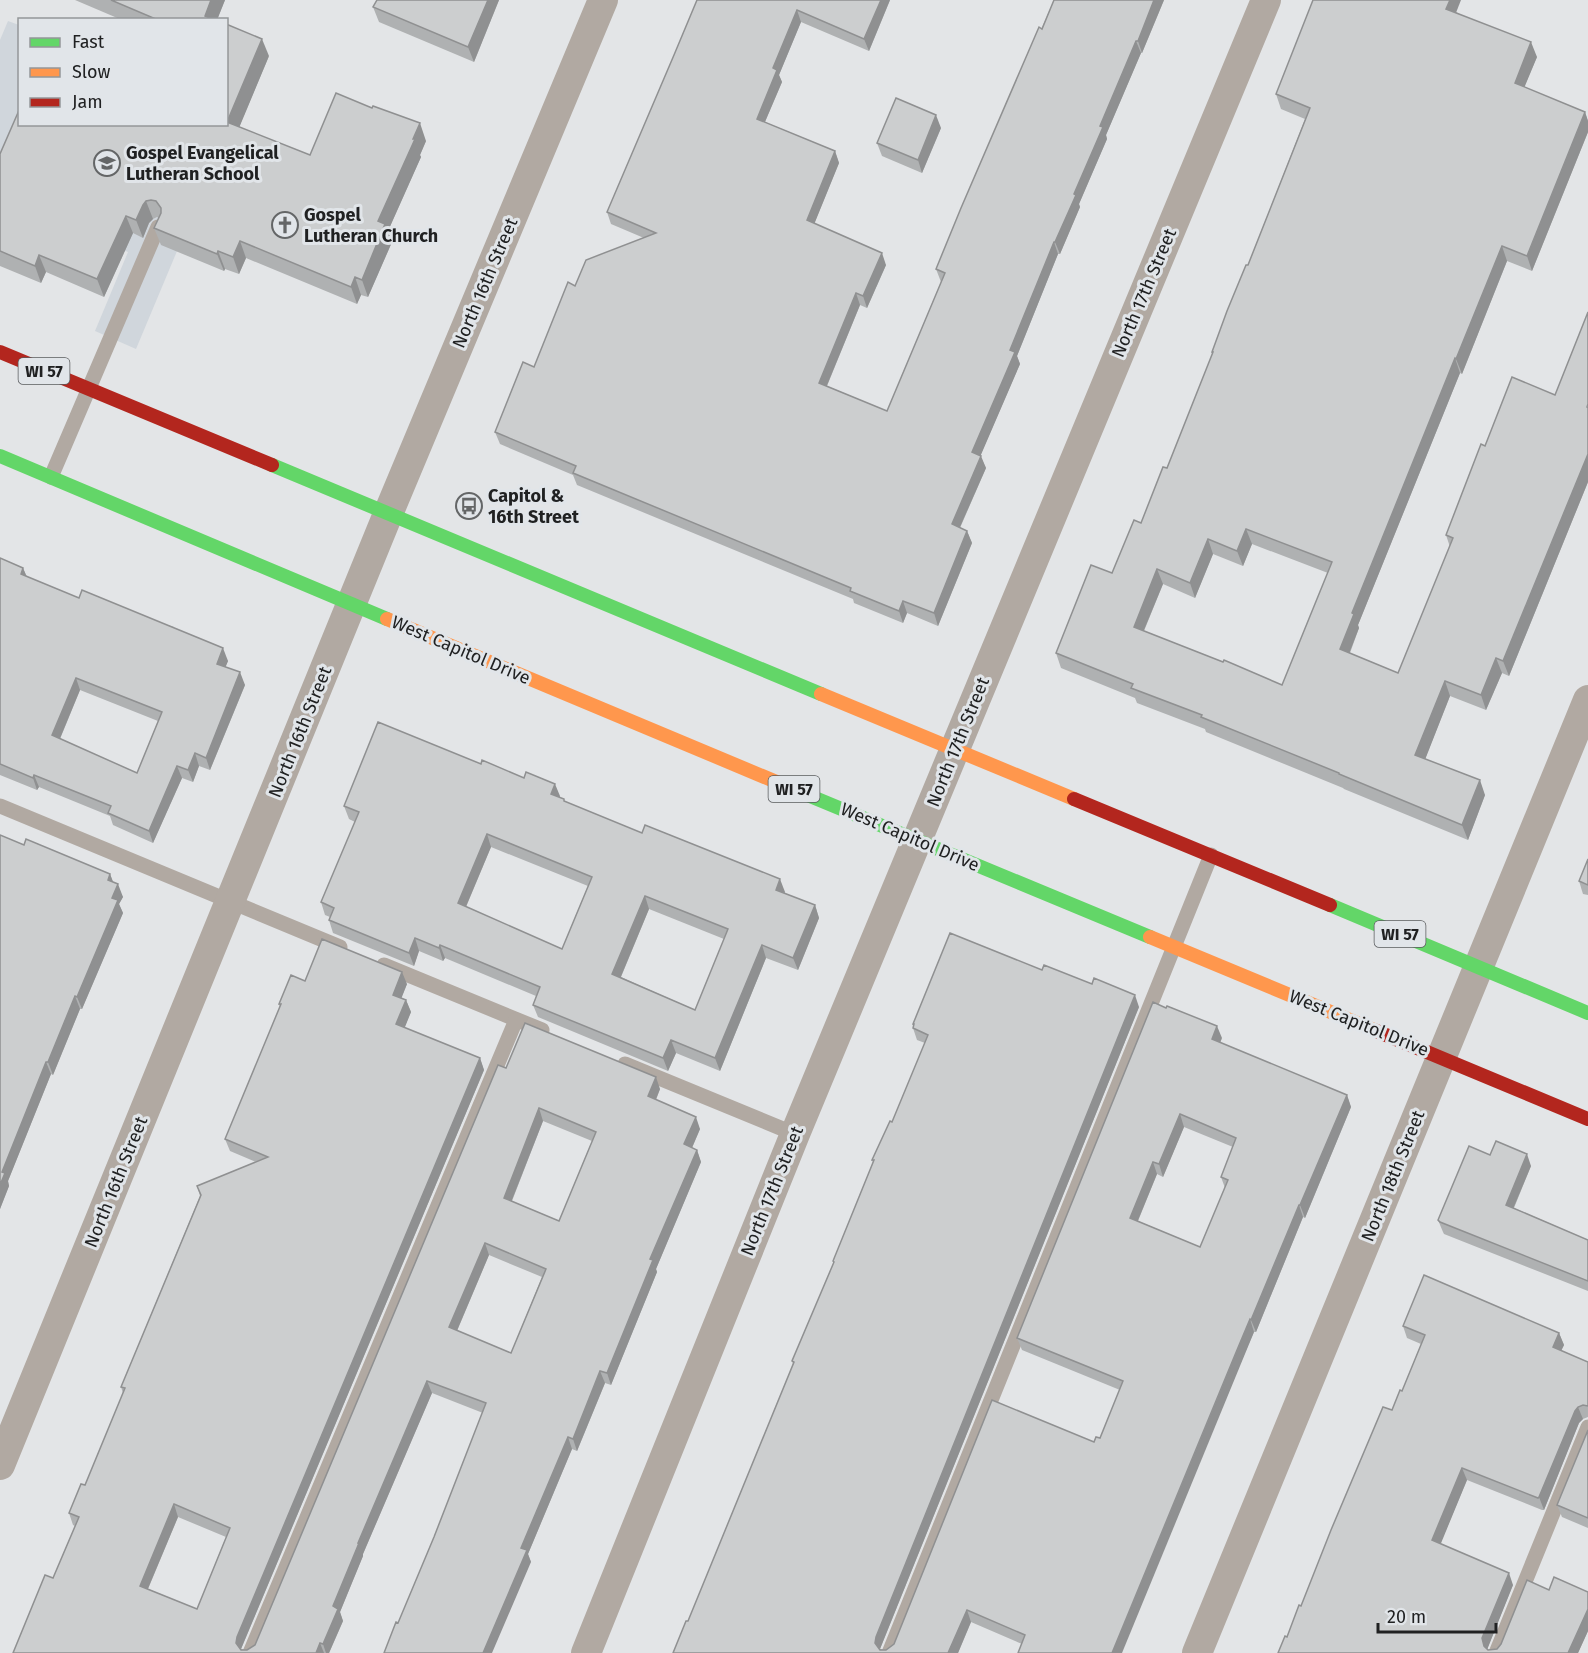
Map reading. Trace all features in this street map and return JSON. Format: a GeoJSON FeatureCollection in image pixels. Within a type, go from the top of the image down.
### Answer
{"type":"FeatureCollection","features":[{"type":"Feature","properties":{"kind":"main road","name":"WI 57"},"geometry":{"type":"LineString","coordinates":[[0,352],[1588,1013]]}},
{"type":"Feature","properties":{"kind":"main road","name":"West Capitol Drive"},"geometry":{"type":"LineString","coordinates":[[0,456],[917,841],[1588,1119]]}},
{"type":"Feature","properties":{"kind":"street","name":"North 16th Street"},"geometry":{"type":"LineString","coordinates":[[0,1465],[388,514],[603,0]]}},
{"type":"Feature","properties":{"kind":"street","name":"North 17th Street"},"geometry":{"type":"LineString","coordinates":[[586,1653],[795,1134],[1266,0]]}},
{"type":"Feature","properties":{"kind":"street","name":"North 18th Street"},"geometry":{"type":"LineString","coordinates":[[1197,1653],[1588,700]]}},
{"type":"Feature","properties":{"kind":"lane"},"geometry":{"type":"LineString","coordinates":[[51,477],[158,227]]}},
{"type":"Feature","properties":{"kind":"lane"},"geometry":{"type":"LineString","coordinates":[[0,806],[351,951]]}},
{"type":"Feature","properties":{"kind":"lane"},"geometry":{"type":"LineString","coordinates":[[889,1653],[1212,855]]}},
{"type":"Feature","properties":{"kind":"lane"},"geometry":{"type":"LineString","coordinates":[[373,960],[559,1037]]}},
{"type":"Feature","properties":{"kind":"lane"},"geometry":{"type":"LineString","coordinates":[[250,1653],[516,1020]]}},
{"type":"Feature","properties":{"kind":"lane"},"geometry":{"type":"LineString","coordinates":[[613,1059],[795,1134]]}},
{"type":"Feature","properties":{"kind":"lane"},"geometry":{"type":"LineString","coordinates":[[1496,1653],[1588,1427]]}},
{"type":"Feature","properties":{"kind":"shaded area","name":"Gospel Evangelical Lutheran School"},"geometry":{"type":"Polygon","coordinates":[[[8,21],[18,25],[18,126],[229,127],[136,349],[95,331],[128,252],[0,198],[0,40],[8,21]]]}},
{"type":"Feature","properties":{"kind":"building"},"geometry":{"type":"Polygon","coordinates":[[[111,0],[211,0],[205,16],[210,18],[153,18],[111,0]]]}},
{"type":"Feature","properties":{"kind":"building"},"geometry":{"type":"Polygon","coordinates":[[[377,0],[488,0],[468,47],[373,7],[377,0]]]}},
{"type":"Feature","properties":{"kind":"building"},"geometry":{"type":"Polygon","coordinates":[[[697,0],[881,0],[864,39],[797,10],[773,68],[777,70],[757,119],[835,151],[807,220],[882,253],[863,296],[856,293],[819,383],[887,411],[945,273],[936,269],[1039,27],[1042,29],[1054,0],[1154,0],[1100,126],[1103,127],[1074,194],[1076,195],[1054,242],[1010,350],[1015,352],[972,452],[981,456],[952,524],[967,531],[934,613],[903,601],[899,611],[850,591],[851,588],[573,473],[576,466],[495,432],[523,362],[534,367],[568,282],[575,286],[586,260],[656,233],[607,212],[697,0]]]}},
{"type":"Feature","properties":{"kind":"building"},"geometry":{"type":"Polygon","coordinates":[[[1313,0],[1450,0],[1446,9],[1531,42],[1515,83],[1585,112],[1527,256],[1502,246],[1352,613],[1354,614],[1340,649],[1398,673],[1453,538],[1446,535],[1481,444],[1485,446],[1512,377],[1555,395],[1588,312],[1588,454],[1503,661],[1496,658],[1481,695],[1445,681],[1415,755],[1480,780],[1462,825],[1201,717],[1202,715],[1131,688],[1133,684],[1056,653],[1091,565],[1112,573],[1134,520],[1141,523],[1163,467],[1167,468],[1227,311],[1246,265],[1248,265],[1310,108],[1276,94],[1313,0]],[[1246,529],[1237,551],[1208,539],[1190,583],[1157,569],[1134,627],[1223,662],[1224,660],[1282,685],[1332,562],[1246,529]]]}},
{"type":"Feature","properties":{"kind":"building"},"geometry":{"type":"Polygon","coordinates":[[[228,25],[262,39],[228,120],[228,25]]]}},
{"type":"Feature","properties":{"kind":"building"},"geometry":{"type":"Polygon","coordinates":[[[336,93],[372,108],[373,106],[420,123],[378,221],[385,224],[362,280],[355,277],[351,287],[240,241],[233,257],[218,251],[217,254],[154,228],[161,208],[156,201],[151,200],[146,201],[143,205],[136,220],[126,216],[97,279],[39,255],[35,266],[0,251],[0,154],[18,113],[18,126],[228,126],[228,122],[310,155],[336,93]]]}},
{"type":"Feature","properties":{"kind":"building"},"geometry":{"type":"Polygon","coordinates":[[[896,98],[936,115],[918,160],[877,143],[896,98]]]}},
{"type":"Feature","properties":{"kind":"building"},"geometry":{"type":"Polygon","coordinates":[[[0,558],[23,568],[21,574],[79,598],[82,590],[223,648],[217,664],[240,672],[206,758],[195,753],[188,770],[177,766],[149,831],[108,813],[111,806],[0,764],[0,558]],[[76,678],[52,735],[137,773],[162,712],[76,678]]]}},
{"type":"Feature","properties":{"kind":"building"},"geometry":{"type":"Polygon","coordinates":[[[378,722],[481,764],[482,760],[524,778],[526,772],[555,784],[551,794],[564,801],[642,833],[645,825],[780,879],[776,890],[815,905],[793,958],[762,945],[715,1058],[671,1040],[663,1058],[533,1005],[540,987],[440,945],[439,948],[415,938],[409,953],[329,920],[334,908],[321,902],[359,812],[344,806],[378,722]],[[487,834],[458,903],[562,949],[592,877],[487,834]],[[645,896],[612,974],[695,1010],[728,929],[645,896]]]}},
{"type":"Feature","properties":{"kind":"building"},"geometry":{"type":"Polygon","coordinates":[[[0,835],[24,845],[26,839],[110,874],[108,880],[118,884],[112,898],[118,900],[77,997],[75,996],[48,1062],[46,1062],[2,1172],[5,1173],[0,1185],[0,835]]]}},
{"type":"Feature","properties":{"kind":"building"},"geometry":{"type":"Polygon","coordinates":[[[1588,859],[1588,885],[1579,881],[1588,859]]]}},
{"type":"Feature","properties":{"kind":"building"},"geometry":{"type":"Polygon","coordinates":[[[950,933],[1042,970],[1044,965],[1092,984],[1094,978],[1135,995],[876,1637],[875,1643],[880,1650],[886,1650],[894,1644],[992,1400],[1094,1442],[1096,1437],[1100,1438],[1123,1381],[1017,1338],[1153,1002],[1217,1026],[1212,1039],[1347,1095],[1250,1319],[1112,1653],[1018,1653],[1025,1635],[967,1610],[948,1653],[673,1653],[794,1362],[792,1361],[834,1262],[874,1160],[872,1160],[890,1121],[892,1122],[928,1035],[913,1028],[950,933]],[[1180,1114],[1159,1164],[1153,1162],[1130,1218],[1200,1247],[1228,1180],[1221,1177],[1236,1138],[1180,1114]]]}},
{"type":"Feature","properties":{"kind":"building"},"geometry":{"type":"Polygon","coordinates":[[[322,939],[402,972],[393,995],[406,1000],[396,1024],[480,1058],[237,1637],[236,1643],[241,1650],[247,1650],[255,1645],[498,1065],[506,1068],[525,1023],[656,1077],[648,1096],[696,1117],[684,1144],[697,1150],[650,1259],[653,1260],[607,1373],[600,1371],[573,1439],[568,1437],[521,1548],[527,1550],[483,1653],[384,1653],[434,1537],[486,1403],[427,1381],[333,1606],[338,1609],[323,1644],[320,1643],[316,1653],[13,1653],[45,1575],[53,1578],[79,1517],[69,1513],[81,1484],[85,1485],[125,1388],[121,1387],[201,1195],[197,1186],[268,1157],[225,1139],[291,975],[305,981],[322,939]],[[539,1108],[504,1198],[559,1221],[596,1132],[539,1108]],[[485,1243],[449,1327],[511,1353],[546,1269],[485,1243]],[[174,1504],[140,1586],[197,1609],[230,1528],[174,1504]]]}},
{"type":"Feature","properties":{"kind":"building"},"geometry":{"type":"Polygon","coordinates":[[[1496,1141],[1527,1154],[1506,1205],[1588,1240],[1588,1281],[1438,1220],[1469,1146],[1490,1155],[1496,1141]]]}},
{"type":"Feature","properties":{"kind":"building"},"geometry":{"type":"Polygon","coordinates":[[[1424,1275],[1559,1333],[1553,1347],[1588,1362],[1588,1406],[1583,1405],[1575,1411],[1539,1497],[1462,1468],[1432,1540],[1509,1573],[1482,1638],[1484,1646],[1488,1650],[1497,1649],[1501,1644],[1527,1580],[1549,1590],[1554,1577],[1588,1592],[1588,1609],[1568,1653],[1278,1653],[1285,1636],[1287,1637],[1299,1605],[1301,1606],[1383,1407],[1392,1410],[1425,1335],[1403,1326],[1424,1275]]]}},
{"type":"Feature","properties":{"kind":"building"},"geometry":{"type":"Polygon","coordinates":[[[1588,1430],[1588,1518],[1557,1505],[1588,1430]]]}},
{"type":"Feature","properties":{"kind":"traffic: fast"},"geometry":{"type":"LineString","coordinates":[[0,456],[387,619]]}},
{"type":"Feature","properties":{"kind":"traffic: fast"},"geometry":{"type":"LineString","coordinates":[[272,465],[821,694]]}},
{"type":"Feature","properties":{"kind":"traffic: fast"},"geometry":{"type":"LineString","coordinates":[[786,786],[1150,937]]}},
{"type":"Feature","properties":{"kind":"traffic: fast"},"geometry":{"type":"LineString","coordinates":[[1330,905],[1588,1013]]}},
{"type":"Feature","properties":{"kind":"traffic: slow"},"geometry":{"type":"LineString","coordinates":[[387,619],[786,786]]}},
{"type":"Feature","properties":{"kind":"traffic: slow"},"geometry":{"type":"LineString","coordinates":[[821,694],[1074,799]]}},
{"type":"Feature","properties":{"kind":"traffic: slow"},"geometry":{"type":"LineString","coordinates":[[1150,937],[1374,1030]]}},
{"type":"Feature","properties":{"kind":"traffic: jam"},"geometry":{"type":"LineString","coordinates":[[0,352],[272,465]]}},
{"type":"Feature","properties":{"kind":"traffic: jam"},"geometry":{"type":"LineString","coordinates":[[1074,799],[1330,905]]}},
{"type":"Feature","properties":{"kind":"traffic: jam"},"geometry":{"type":"LineString","coordinates":[[1374,1030],[1588,1119]]}},
{"type":"Feature","properties":{"kind":"place","name":"Gospel Evangelical Lutheran School"},"geometry":{"type":"Point","coordinates":[107,163]}},
{"type":"Feature","properties":{"kind":"place","name":"Gospel Lutheran Church"},"geometry":{"type":"Point","coordinates":[285,225]}},
{"type":"Feature","properties":{"kind":"place","name":"Capitol & 16th Street"},"geometry":{"type":"Point","coordinates":[469,506]}}]}
